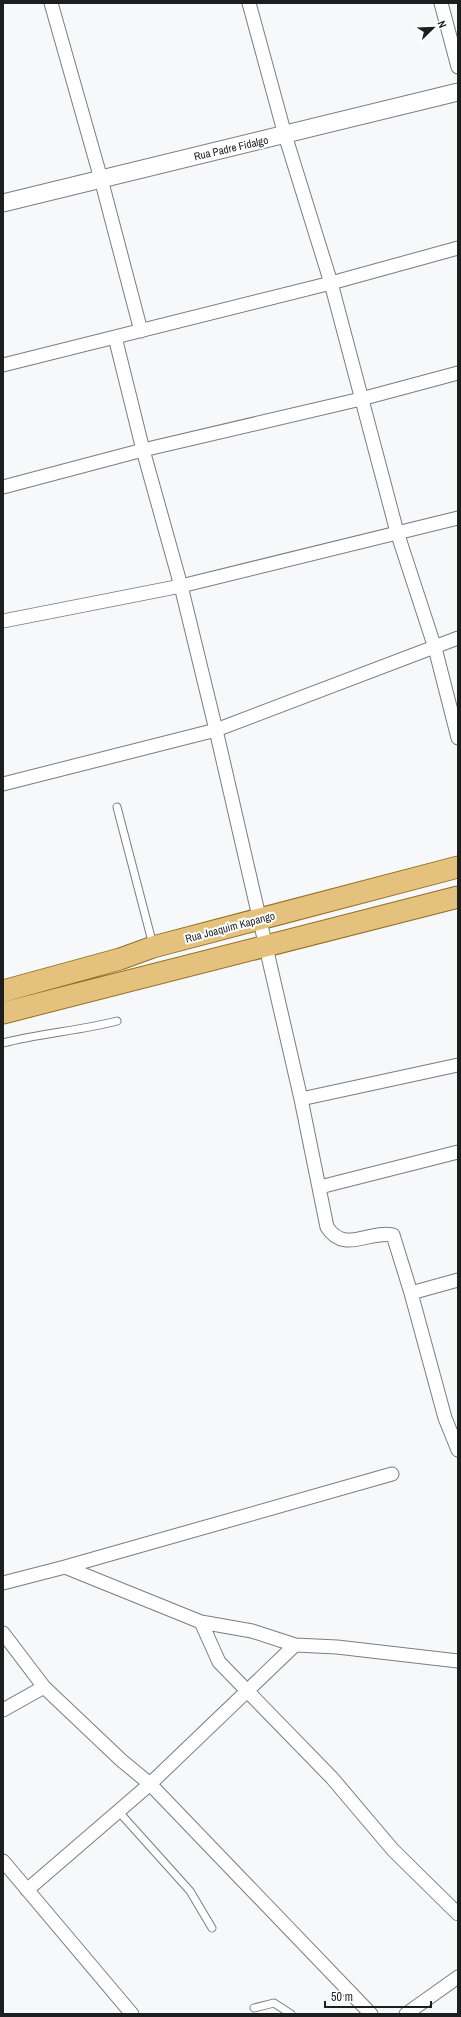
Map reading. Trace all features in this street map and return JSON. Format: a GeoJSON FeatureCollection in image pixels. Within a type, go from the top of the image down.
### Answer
{"type":"FeatureCollection","features":[{"type":"Feature","properties":{"kind":"main road","name":"Rua Joaquim Kapango"},"geometry":{"type":"LineString","coordinates":[[3,990],[120,959],[153,948],[259,919],[458,867]]}},
{"type":"Feature","properties":{"kind":"main road"},"geometry":{"type":"LineString","coordinates":[[3,1013],[458,897]]}},
{"type":"Feature","properties":{"kind":"street"},"geometry":{"type":"LineString","coordinates":[[51,3],[102,179],[141,331]]}},
{"type":"Feature","properties":{"kind":"street"},"geometry":{"type":"LineString","coordinates":[[249,3],[285,135],[331,283],[396,532],[435,648],[458,738]]}},
{"type":"Feature","properties":{"kind":"street"},"geometry":{"type":"LineString","coordinates":[[441,3],[458,67]]}},
{"type":"Feature","properties":{"kind":"street","name":"Rua Padre Fidalgo"},"geometry":{"type":"LineString","coordinates":[[3,203],[458,92]]}},
{"type":"Feature","properties":{"kind":"street"},"geometry":{"type":"LineString","coordinates":[[3,365],[331,283],[458,248]]}},
{"type":"Feature","properties":{"kind":"street"},"geometry":{"type":"LineString","coordinates":[[115,337],[143,450],[181,586],[216,730],[301,1099],[327,1227],[337,1238],[356,1240],[385,1234],[393,1235],[411,1293],[445,1418],[458,1450]]}},
{"type":"Feature","properties":{"kind":"street"},"geometry":{"type":"LineString","coordinates":[[3,487],[143,450],[361,399],[458,373]]}},
{"type":"Feature","properties":{"kind":"street"},"geometry":{"type":"LineString","coordinates":[[3,621],[181,586],[458,518]]}},
{"type":"Feature","properties":{"kind":"street"},"geometry":{"type":"LineString","coordinates":[[3,784],[216,730],[458,638]]}},
{"type":"Feature","properties":{"kind":"street"},"geometry":{"type":"LineString","coordinates":[[301,1099],[458,1066]]}},
{"type":"Feature","properties":{"kind":"street"},"geometry":{"type":"LineString","coordinates":[[320,1187],[458,1152]]}},
{"type":"Feature","properties":{"kind":"street"},"geometry":{"type":"LineString","coordinates":[[411,1293],[458,1280]]}},
{"type":"Feature","properties":{"kind":"street"},"geometry":{"type":"LineString","coordinates":[[3,1583],[65,1567],[392,1474]]}},
{"type":"Feature","properties":{"kind":"street"},"geometry":{"type":"LineString","coordinates":[[65,1567],[201,1622],[252,1631],[295,1646],[337,1647],[458,1661]]}},
{"type":"Feature","properties":{"kind":"street"},"geometry":{"type":"LineString","coordinates":[[201,1622],[219,1662],[332,1778],[393,1850],[458,1914]]}},
{"type":"Feature","properties":{"kind":"street"},"geometry":{"type":"LineString","coordinates":[[3,1633],[44,1687],[121,1760],[150,1784],[371,2014]]}},
{"type":"Feature","properties":{"kind":"street"},"geometry":{"type":"LineString","coordinates":[[27,1890],[150,1784],[295,1646]]}},
{"type":"Feature","properties":{"kind":"street"},"geometry":{"type":"LineString","coordinates":[[3,1710],[44,1687]]}},
{"type":"Feature","properties":{"kind":"street"},"geometry":{"type":"LineString","coordinates":[[3,1861],[132,2014]]}},
{"type":"Feature","properties":{"kind":"street"},"geometry":{"type":"LineString","coordinates":[[406,2014],[458,1977]]}},
{"type":"Feature","properties":{"kind":"lane"},"geometry":{"type":"LineString","coordinates":[[117,807],[153,948]]}},
{"type":"Feature","properties":{"kind":"lane"},"geometry":{"type":"LineString","coordinates":[[3,1043],[27,1037],[88,1029],[117,1021]]}},
{"type":"Feature","properties":{"kind":"lane"},"geometry":{"type":"LineString","coordinates":[[119,1812],[190,1891],[212,1928]]}},
{"type":"Feature","properties":{"kind":"lane"},"geometry":{"type":"LineString","coordinates":[[254,2008],[274,2003],[291,2014]]}}]}
